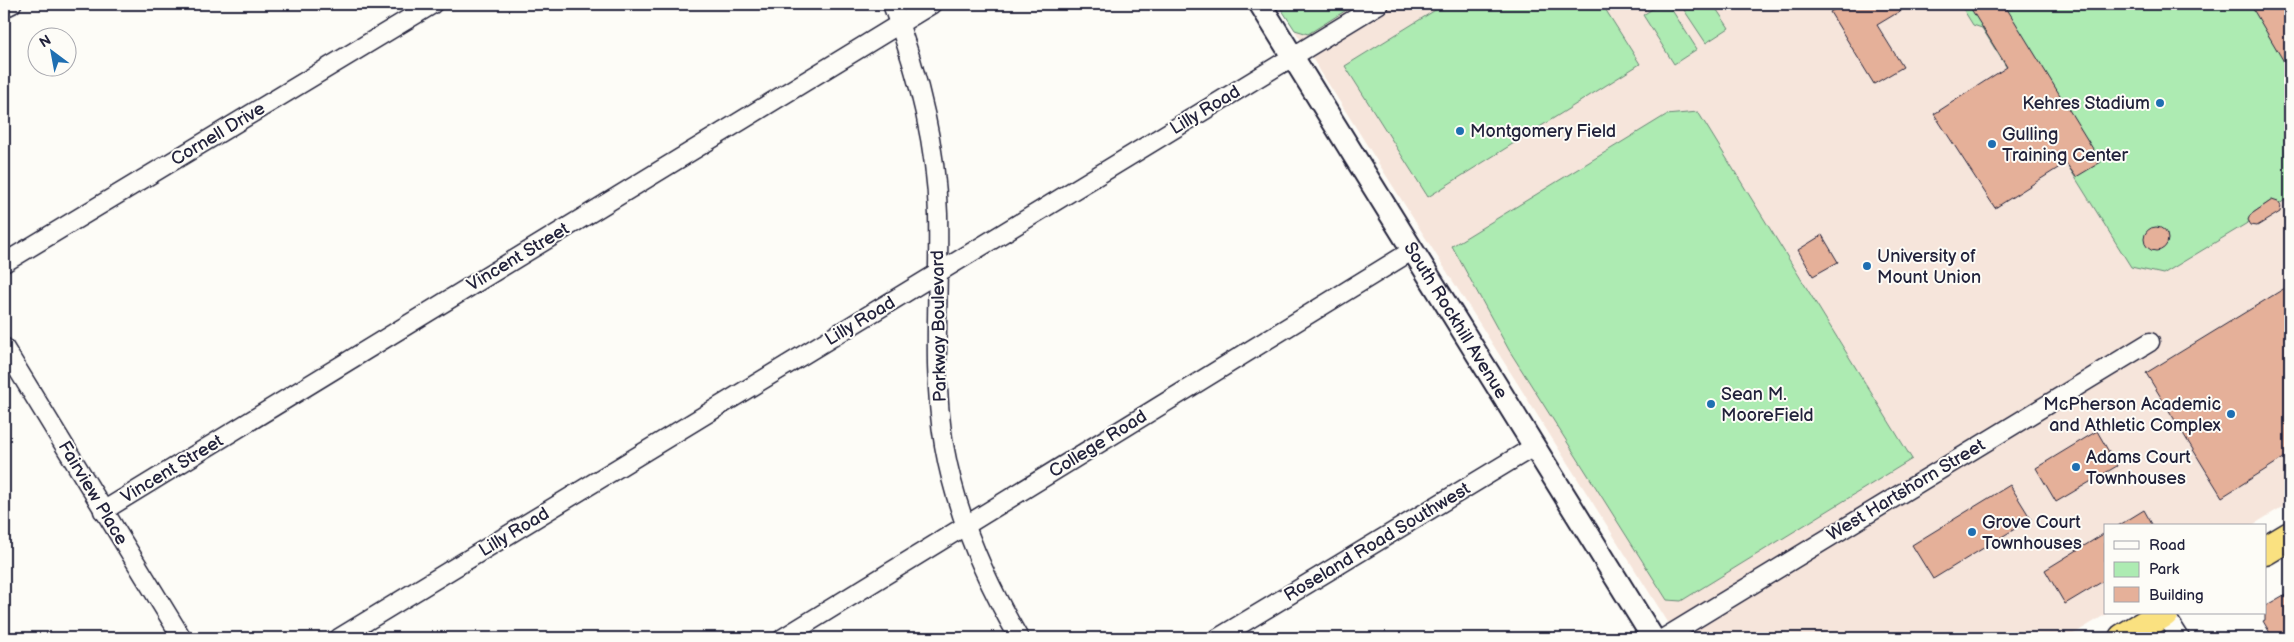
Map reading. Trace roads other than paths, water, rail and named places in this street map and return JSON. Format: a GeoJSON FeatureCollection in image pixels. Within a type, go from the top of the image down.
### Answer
{"type":"FeatureCollection","features":[{"type":"Feature","properties":{"kind":"highway"},"geometry":{"type":"LineString","coordinates":[[2266,550],[2290,536]]}},
{"type":"Feature","properties":{"kind":"highway"},"geometry":{"type":"LineString","coordinates":[[2123,638],[2162,614]]}},
{"type":"Feature","properties":{"kind":"street"},"geometry":{"type":"LineString","coordinates":[[4,8],[12,4]]}},
{"type":"Feature","properties":{"kind":"street","name":"Cornell Drive"},"geometry":{"type":"LineString","coordinates":[[4,263],[433,4]]}},
{"type":"Feature","properties":{"kind":"street","name":"Parkway Boulevard"},"geometry":{"type":"LineString","coordinates":[[892,4],[900,24],[922,101],[931,149],[938,212],[936,362],[939,405],[948,465],[966,526],[982,570],[1019,638]]}},
{"type":"Feature","properties":{"kind":"street","name":"Vincent Street"},"geometry":{"type":"LineString","coordinates":[[103,511],[932,4]]}},
{"type":"Feature","properties":{"kind":"street","name":"South Rockhill Avenue"},"geometry":{"type":"LineString","coordinates":[[1260,4],[1653,638]]}},
{"type":"Feature","properties":{"kind":"street","name":"Lilly Road"},"geometry":{"type":"LineString","coordinates":[[339,638],[1380,4]]}},
{"type":"Feature","properties":{"kind":"street","name":"College Road"},"geometry":{"type":"LineString","coordinates":[[783,638],[1413,250]]}},
{"type":"Feature","properties":{"kind":"street","name":"West Hartshorn Street"},"geometry":{"type":"LineString","coordinates":[[1664,638],[2150,342]]}},
{"type":"Feature","properties":{"kind":"street","name":"Fairview Place"},"geometry":{"type":"LineString","coordinates":[[4,347],[182,638]]}},
{"type":"Feature","properties":{"kind":"street","name":"Roseland Road Southwest"},"geometry":{"type":"LineString","coordinates":[[1218,638],[1535,446]]}},
{"type":"Feature","properties":{"kind":"street"},"geometry":{"type":"LineString","coordinates":[[2165,614],[2180,638]]}},
{"type":"Feature","properties":{"kind":"place","name":"Kehres Stadium"},"geometry":{"type":"Point","coordinates":[2160,103]}},
{"type":"Feature","properties":{"kind":"place","name":"Montgomery Field"},"geometry":{"type":"Point","coordinates":[1460,131]}},
{"type":"Feature","properties":{"kind":"place","name":"Gulling Training Center"},"geometry":{"type":"Point","coordinates":[1992,144]}},
{"type":"Feature","properties":{"kind":"place","name":"University of Mount Union"},"geometry":{"type":"Point","coordinates":[1867,266]}},
{"type":"Feature","properties":{"kind":"place","name":"Sean M. MooreField"},"geometry":{"type":"Point","coordinates":[1711,404]}},
{"type":"Feature","properties":{"kind":"place","name":"McPherson Academic and Athletic Complex"},"geometry":{"type":"Point","coordinates":[2231,414]}},
{"type":"Feature","properties":{"kind":"place","name":"Adams Court Townhouses"},"geometry":{"type":"Point","coordinates":[2076,467]}},
{"type":"Feature","properties":{"kind":"place","name":"Grove Court Townhouses"},"geometry":{"type":"Point","coordinates":[1972,532]}}]}
